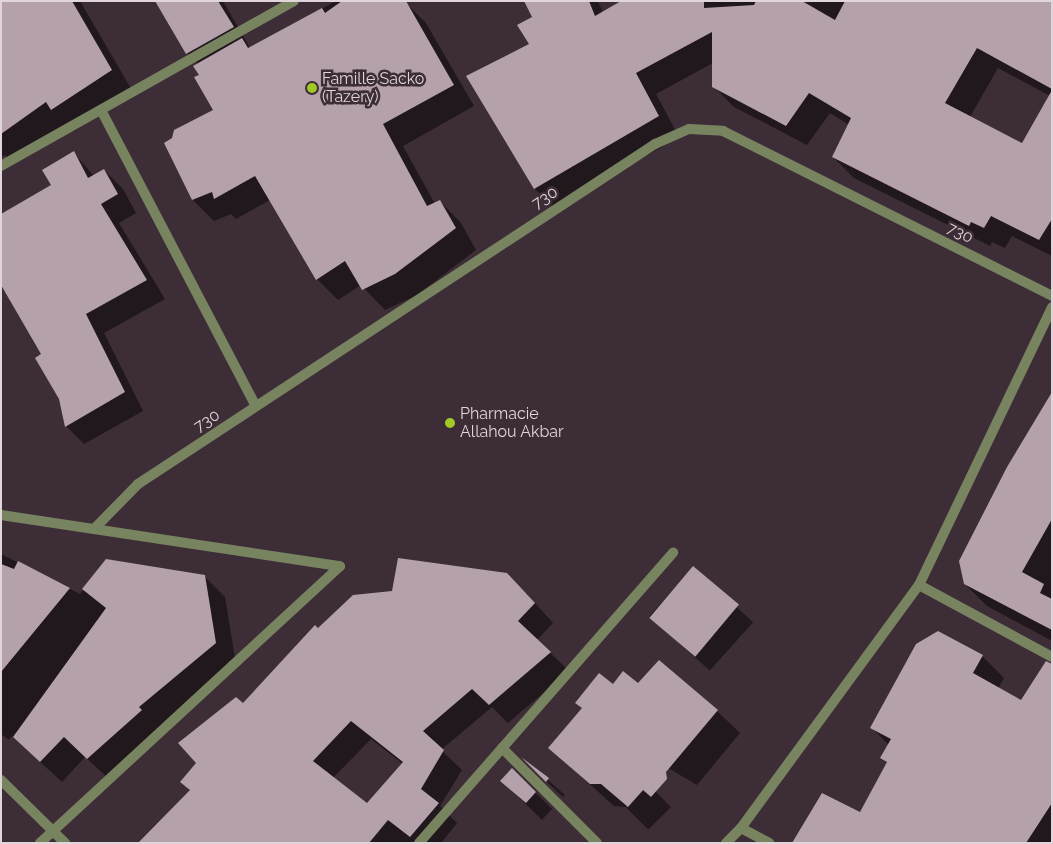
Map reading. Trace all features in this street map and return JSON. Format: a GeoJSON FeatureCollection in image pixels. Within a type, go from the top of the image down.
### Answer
{"type":"FeatureCollection","features":[{"type":"Feature","properties":{"kind":"street"},"geometry":{"type":"LineString","coordinates":[[1,166],[294,1]]}},
{"type":"Feature","properties":{"kind":"street"},"geometry":{"type":"LineString","coordinates":[[101,110],[256,406]]}},
{"type":"Feature","properties":{"kind":"street","name":"730"},"geometry":{"type":"LineString","coordinates":[[94,529],[138,484],[655,144],[689,129],[723,131],[1052,296]]}},
{"type":"Feature","properties":{"kind":"street"},"geometry":{"type":"LineString","coordinates":[[726,843],[741,828],[919,585],[1052,307]]}},
{"type":"Feature","properties":{"kind":"street"},"geometry":{"type":"LineString","coordinates":[[1,515],[340,566],[40,843]]}},
{"type":"Feature","properties":{"kind":"street"},"geometry":{"type":"LineString","coordinates":[[418,843],[673,553]]}},
{"type":"Feature","properties":{"kind":"street"},"geometry":{"type":"LineString","coordinates":[[919,585],[1052,657]]}},
{"type":"Feature","properties":{"kind":"street"},"geometry":{"type":"LineString","coordinates":[[502,748],[597,843]]}},
{"type":"Feature","properties":{"kind":"street"},"geometry":{"type":"LineString","coordinates":[[1,780],[65,843]]}},
{"type":"Feature","properties":{"kind":"street"},"geometry":{"type":"LineString","coordinates":[[741,828],[769,843]]}},
{"type":"Feature","properties":{"kind":"building"},"geometry":{"type":"Polygon","coordinates":[[[1,1],[72,1],[112,70],[51,110],[46,102],[1,134],[1,1]]]}},
{"type":"Feature","properties":{"kind":"building"},"geometry":{"type":"Polygon","coordinates":[[[155,1],[218,1],[234,27],[186,54],[155,1]]]}},
{"type":"Feature","properties":{"kind":"building"},"geometry":{"type":"Polygon","coordinates":[[[342,1],[406,1],[454,85],[383,124],[427,206],[440,200],[456,228],[395,274],[362,290],[345,261],[316,280],[255,176],[214,199],[212,192],[192,200],[164,143],[172,138],[174,130],[213,110],[194,77],[199,75],[193,66],[242,38],[248,48],[322,8],[325,13],[342,1]]]}},
{"type":"Feature","properties":{"kind":"building"},"geometry":{"type":"Polygon","coordinates":[[[524,1],[589,1],[595,16],[621,1],[704,1],[704,8],[754,5],[756,1],[802,1],[835,20],[845,1],[1052,1],[1052,89],[977,48],[945,103],[1022,143],[1052,90],[1052,219],[1039,240],[991,216],[984,228],[971,222],[969,226],[832,157],[851,118],[809,93],[786,126],[712,87],[712,32],[636,73],[659,116],[534,189],[466,76],[529,44],[517,25],[532,17],[524,1]]]}},
{"type":"Feature","properties":{"kind":"building"},"geometry":{"type":"Polygon","coordinates":[[[74,151],[88,178],[104,169],[118,194],[101,204],[147,280],[86,314],[125,392],[65,427],[59,399],[35,358],[41,354],[1,285],[1,214],[51,185],[42,170],[74,151]]]}},
{"type":"Feature","properties":{"kind":"building"},"geometry":{"type":"Polygon","coordinates":[[[1052,392],[1052,519],[1022,572],[1044,584],[1040,593],[1052,599],[1052,630],[964,584],[959,561],[1007,467],[1052,392]]]}},
{"type":"Feature","properties":{"kind":"building"},"geometry":{"type":"Polygon","coordinates":[[[398,558],[507,573],[535,603],[518,621],[551,652],[489,705],[472,689],[423,731],[444,750],[421,789],[439,803],[410,837],[388,820],[369,843],[138,843],[190,790],[180,782],[196,763],[178,743],[236,697],[243,703],[315,625],[318,628],[353,595],[392,591],[398,558]],[[351,721],[313,761],[367,803],[403,762],[351,721]]]}},
{"type":"Feature","properties":{"kind":"building"},"geometry":{"type":"Polygon","coordinates":[[[106,559],[205,575],[216,643],[139,707],[142,710],[87,759],[64,737],[40,762],[13,737],[106,608],[82,589],[106,559]]]}},
{"type":"Feature","properties":{"kind":"building"},"geometry":{"type":"Polygon","coordinates":[[[18,561],[70,588],[1,672],[1,564],[14,569],[18,561]]]}},
{"type":"Feature","properties":{"kind":"building"},"geometry":{"type":"Polygon","coordinates":[[[693,566],[739,605],[695,657],[649,618],[693,566]]]}},
{"type":"Feature","properties":{"kind":"building"},"geometry":{"type":"Polygon","coordinates":[[[938,631],[983,655],[973,673],[1021,700],[1046,661],[1052,664],[1052,803],[1026,843],[792,843],[822,793],[860,812],[887,762],[880,758],[891,739],[870,728],[916,644],[938,631]]]}},
{"type":"Feature","properties":{"kind":"building"},"geometry":{"type":"Polygon","coordinates":[[[659,660],[718,710],[666,772],[667,779],[651,797],[643,790],[628,807],[601,784],[590,784],[548,748],[582,708],[575,703],[599,673],[613,684],[623,671],[638,683],[659,660]]]}},
{"type":"Feature","properties":{"kind":"building"},"geometry":{"type":"Polygon","coordinates":[[[521,757],[549,778],[546,782],[521,757]]]}},
{"type":"Feature","properties":{"kind":"building"},"geometry":{"type":"Polygon","coordinates":[[[512,768],[536,792],[526,803],[500,781],[512,768]]]}},
{"type":"Feature","properties":{"kind":"place","name":"Famille Sacko (Tazery)"},"geometry":{"type":"Point","coordinates":[312,88]}},
{"type":"Feature","properties":{"kind":"place","name":"Pharmacie Allahou Akbar"},"geometry":{"type":"Point","coordinates":[450,423]}}]}
